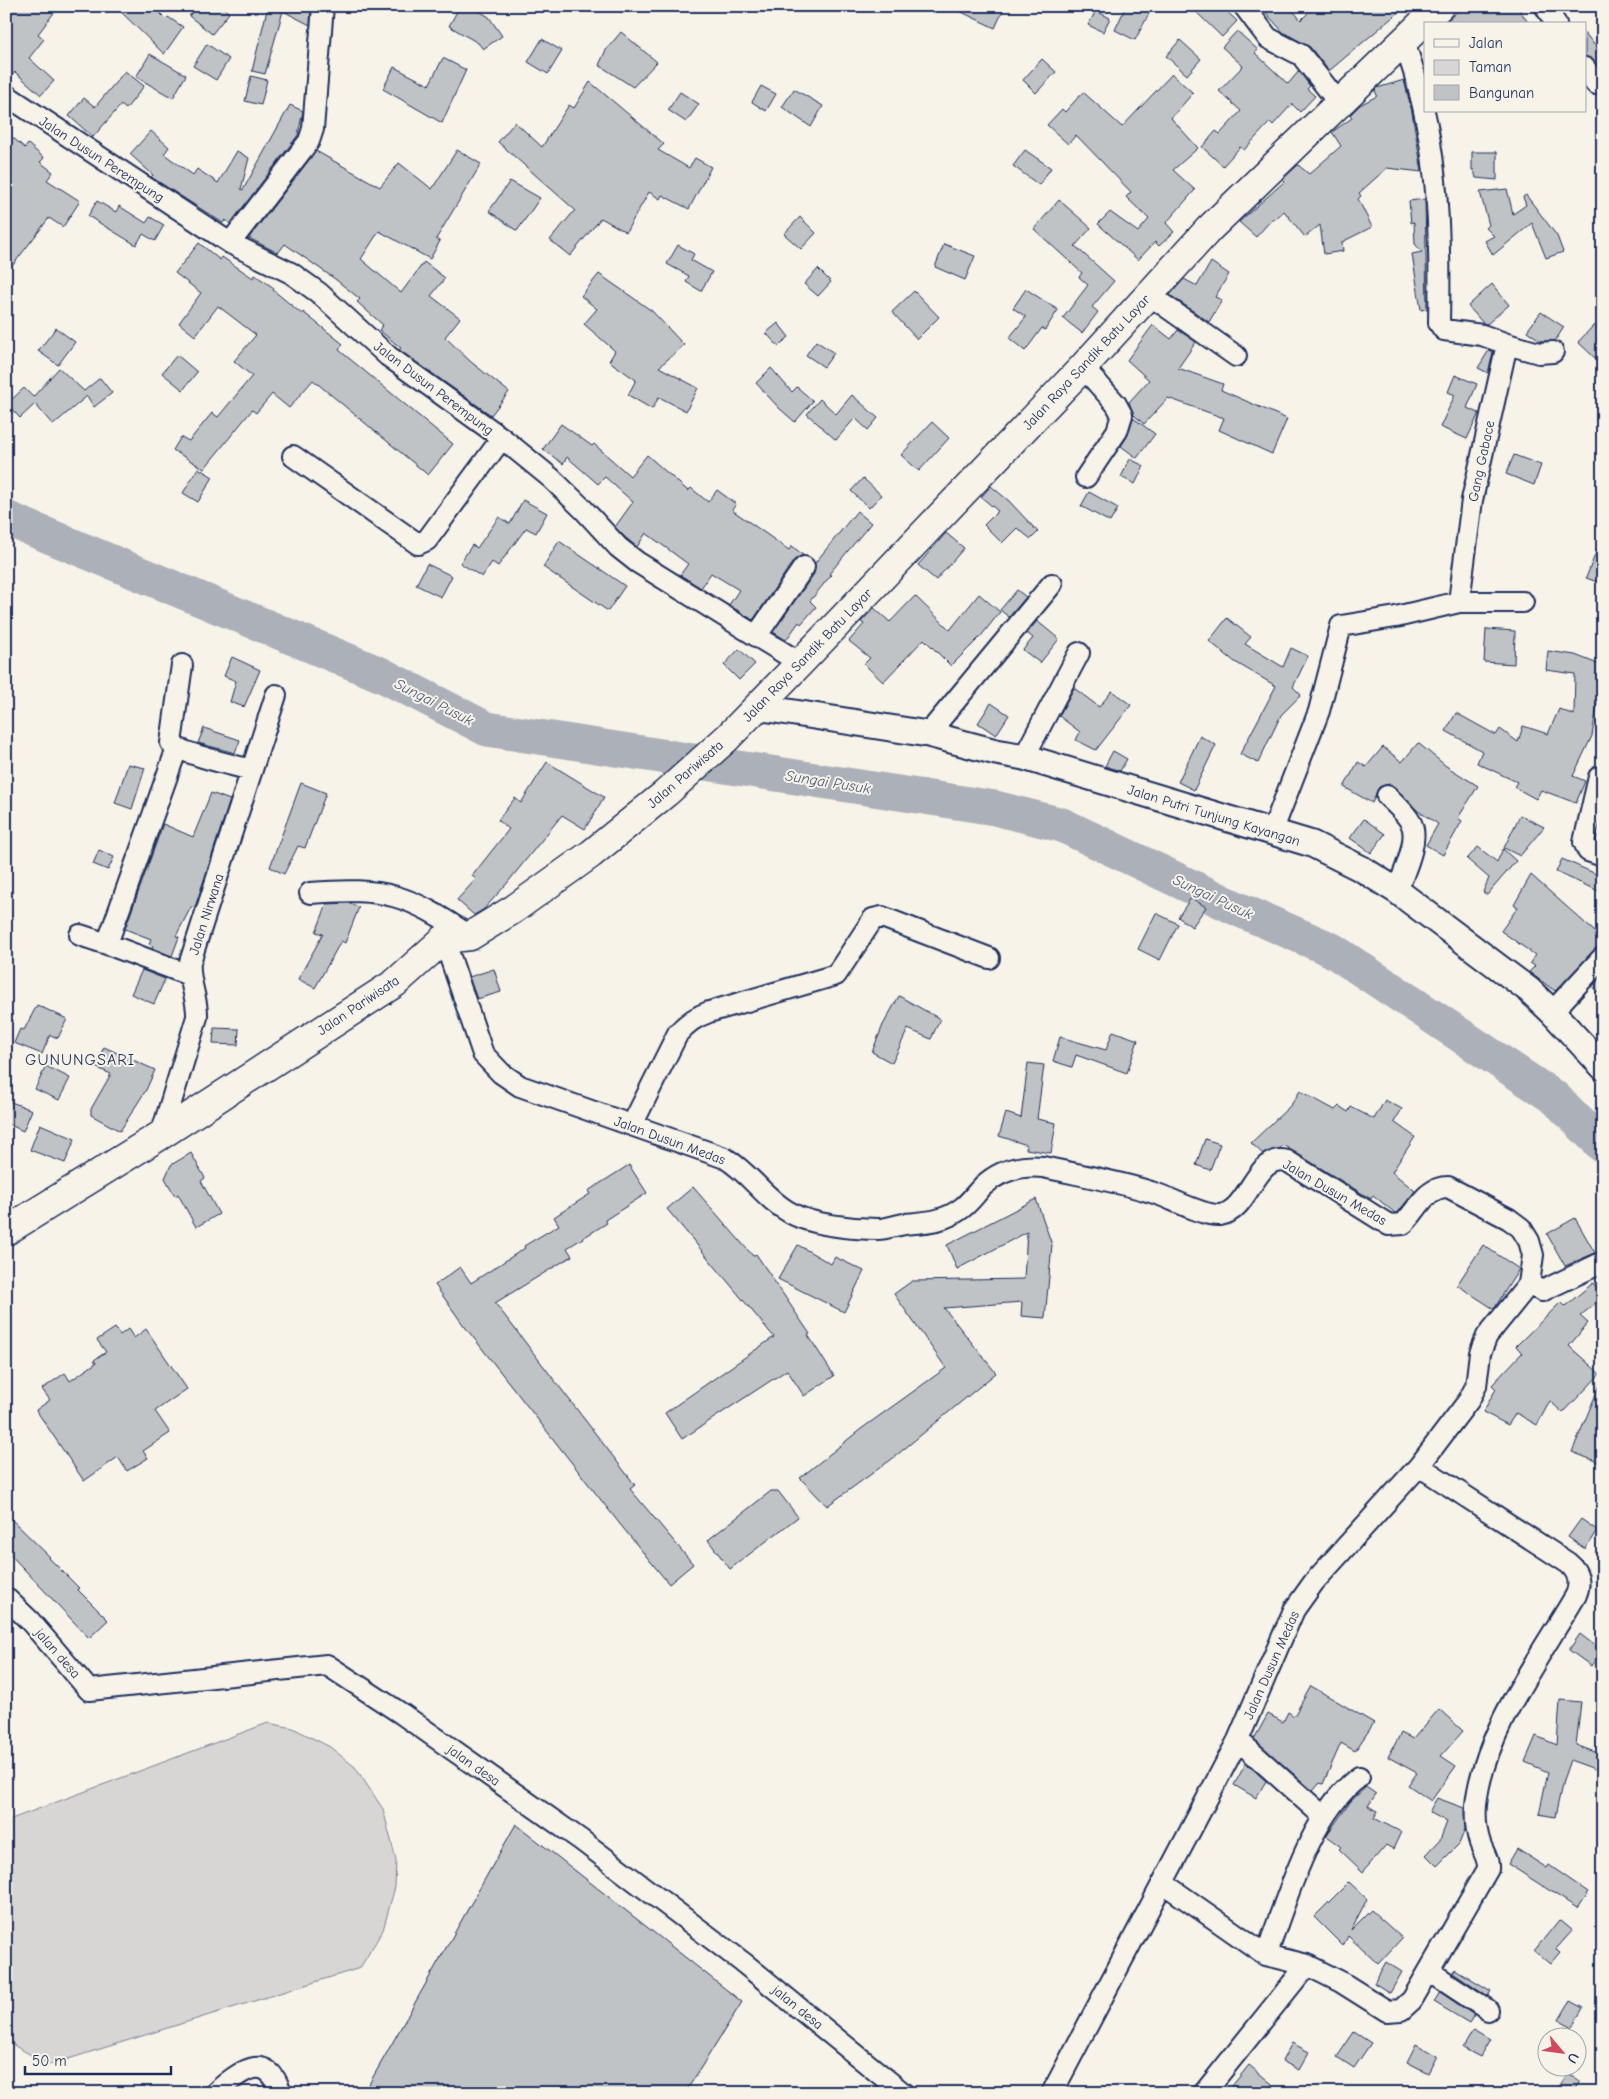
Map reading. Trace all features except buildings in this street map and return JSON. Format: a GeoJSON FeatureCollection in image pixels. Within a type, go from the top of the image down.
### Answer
{"type":"FeatureCollection","features":[{"type":"Feature","properties":{"kind":"main road","name":"Jalan Raya Sandik Batu Layar"},"geometry":{"type":"LineString","coordinates":[[741,723],[1083,367],[1148,294],[1231,206],[1440,6]]}},
{"type":"Feature","properties":{"kind":"main road","name":"Jalan Pariwisata"},"geometry":{"type":"LineString","coordinates":[[6,1231],[161,1135],[395,982],[444,939],[470,936],[553,882],[666,793],[741,723]]}},
{"type":"Feature","properties":{"kind":"street"},"geometry":{"type":"LineString","coordinates":[[230,243],[309,141],[313,129],[323,6]]}},
{"type":"Feature","properties":{"kind":"street"},"geometry":{"type":"LineString","coordinates":[[1244,6],[1268,38],[1301,55],[1339,103]]}},
{"type":"Feature","properties":{"kind":"street"},"geometry":{"type":"LineString","coordinates":[[1545,6],[1555,22]]}},
{"type":"Feature","properties":{"kind":"street"},"geometry":{"type":"LineString","coordinates":[[1403,40],[1417,78],[1432,154],[1439,230],[1439,323],[1444,330],[1482,335],[1539,353],[1553,352]]}},
{"type":"Feature","properties":{"kind":"street","name":"Jalan Dusun Perempung"},"geometry":{"type":"LineString","coordinates":[[6,95],[230,243],[291,273],[319,293],[388,356],[502,438],[568,494],[628,555],[800,663]]}},
{"type":"Feature","properties":{"kind":"street"},"geometry":{"type":"LineString","coordinates":[[1148,294],[1236,356]]}},
{"type":"Feature","properties":{"kind":"street","name":"Gang Gabace"},"geometry":{"type":"LineString","coordinates":[[1459,602],[1465,548],[1477,474],[1507,344]]}},
{"type":"Feature","properties":{"kind":"street"},"geometry":{"type":"LineString","coordinates":[[1083,367],[1116,404],[1122,415],[1117,431],[1086,477]]}},
{"type":"Feature","properties":{"kind":"street"},"geometry":{"type":"LineString","coordinates":[[293,456],[418,544],[427,540],[502,438]]}},
{"type":"Feature","properties":{"kind":"street"},"geometry":{"type":"LineString","coordinates":[[757,635],[804,567]]}},
{"type":"Feature","properties":{"kind":"street"},"geometry":{"type":"LineString","coordinates":[[928,734],[1052,584]]}},
{"type":"Feature","properties":{"kind":"street"},"geometry":{"type":"LineString","coordinates":[[1272,832],[1319,711],[1341,626],[1396,617],[1459,602],[1523,602]]}},
{"type":"Feature","properties":{"kind":"street"},"geometry":{"type":"LineString","coordinates":[[1024,757],[1079,653]]}},
{"type":"Feature","properties":{"kind":"street"},"geometry":{"type":"LineString","coordinates":[[182,665],[170,738],[172,744],[177,748],[252,770]]}},
{"type":"Feature","properties":{"kind":"street","name":"Jalan Nirwana"},"geometry":{"type":"LineString","coordinates":[[161,1135],[197,1017],[196,998],[189,975],[191,956],[276,695]]}},
{"type":"Feature","properties":{"kind":"street","name":"Jalan Putri Tunjung Kayangan"},"geometry":{"type":"LineString","coordinates":[[741,723],[928,734],[996,752],[1024,757],[1312,844],[1342,858],[1397,891],[1529,990],[1603,1067]]}},
{"type":"Feature","properties":{"kind":"street"},"geometry":{"type":"LineString","coordinates":[[107,944],[177,748]]}},
{"type":"Feature","properties":{"kind":"street"},"geometry":{"type":"LineString","coordinates":[[1603,778],[1599,777],[1584,842],[1588,851],[1603,856]]}},
{"type":"Feature","properties":{"kind":"street"},"geometry":{"type":"LineString","coordinates":[[1387,796],[1410,821],[1413,829],[1412,851],[1397,891]]}},
{"type":"Feature","properties":{"kind":"street"},"geometry":{"type":"LineString","coordinates":[[310,892],[354,889],[392,894],[427,908],[470,936]]}},
{"type":"Feature","properties":{"kind":"street"},"geometry":{"type":"LineString","coordinates":[[632,1125],[678,1033],[694,1017],[836,975],[873,919],[882,917],[989,958]]}},
{"type":"Feature","properties":{"kind":"street"},"geometry":{"type":"LineString","coordinates":[[80,935],[189,975]]}},
{"type":"Feature","properties":{"kind":"street","name":"Jalan Dusun Medas"},"geometry":{"type":"LineString","coordinates":[[444,939],[483,1054],[487,1061],[505,1077],[520,1086],[725,1158],[743,1171],[769,1198],[799,1217],[826,1224],[880,1229],[941,1220],[960,1209],[984,1186],[1001,1174],[1031,1166],[1043,1166],[1152,1192],[1216,1215],[1228,1213],[1234,1208],[1268,1164],[1273,1161],[1284,1160],[1392,1226],[1403,1224],[1433,1190],[1448,1187],[1509,1219],[1521,1228],[1529,1241],[1533,1255],[1529,1284],[1487,1336],[1480,1353],[1478,1378],[1473,1393],[1419,1466],[1304,1595],[1294,1610],[1238,1740],[1052,2093]]}},
{"type":"Feature","properties":{"kind":"street"},"geometry":{"type":"LineString","coordinates":[[1552,1012],[1603,957]]}},
{"type":"Feature","properties":{"kind":"street"},"geometry":{"type":"LineString","coordinates":[[1529,1284],[1542,1291],[1603,1262]]}},
{"type":"Feature","properties":{"kind":"street"},"geometry":{"type":"LineString","coordinates":[[1163,1883],[1266,1955],[1307,1965],[1341,1982],[1383,2010],[1390,2012],[1401,2010],[1410,2003],[1488,1869],[1487,1859],[1476,1830],[1475,1817],[1480,1782],[1493,1742],[1512,1704],[1576,1596],[1579,1584],[1576,1572],[1568,1563],[1419,1466]]}},
{"type":"Feature","properties":{"kind":"street","name":"jalan desa"},"geometry":{"type":"LineString","coordinates":[[6,1598],[30,1621],[88,1690],[326,1665],[402,1714],[581,1840],[744,1964],[903,2093]]}},
{"type":"Feature","properties":{"kind":"street"},"geometry":{"type":"LineString","coordinates":[[1238,1740],[1324,1817]]}},
{"type":"Feature","properties":{"kind":"street"},"geometry":{"type":"LineString","coordinates":[[1266,1955],[1300,1866],[1324,1817],[1337,1797],[1359,1777]]}},
{"type":"Feature","properties":{"kind":"street"},"geometry":{"type":"LineString","coordinates":[[1204,2093],[1307,1965]]}},
{"type":"Feature","properties":{"kind":"street"},"geometry":{"type":"LineString","coordinates":[[1429,1971],[1488,2010]]}},
{"type":"Feature","properties":{"kind":"street"},"geometry":{"type":"LineString","coordinates":[[215,2093],[243,2070],[256,2068],[271,2074],[277,2081],[282,2093]]}},
{"type":"Feature","properties":{"kind":"green space"},"geometry":{"type":"Polygon","coordinates":[[[268,1723],[293,1728],[330,1747],[355,1767],[383,1809],[396,1860],[395,1887],[383,1930],[360,1968],[49,2065],[15,2046],[6,2038],[6,1821],[268,1723]]]}},
{"type":"Feature","properties":{"kind":"waterway","name":"Sungai Pusuk"},"geometry":{"type":"LineString","coordinates":[[6,518],[382,675],[487,729],[995,808],[1062,825],[1240,910],[1332,950],[1555,1098],[1603,1146]]}},
{"type":"Feature","properties":{"kind":"district","name":"GUNUNGSARI"},"geometry":{"type":"Point","coordinates":[80,1059]}}]}
